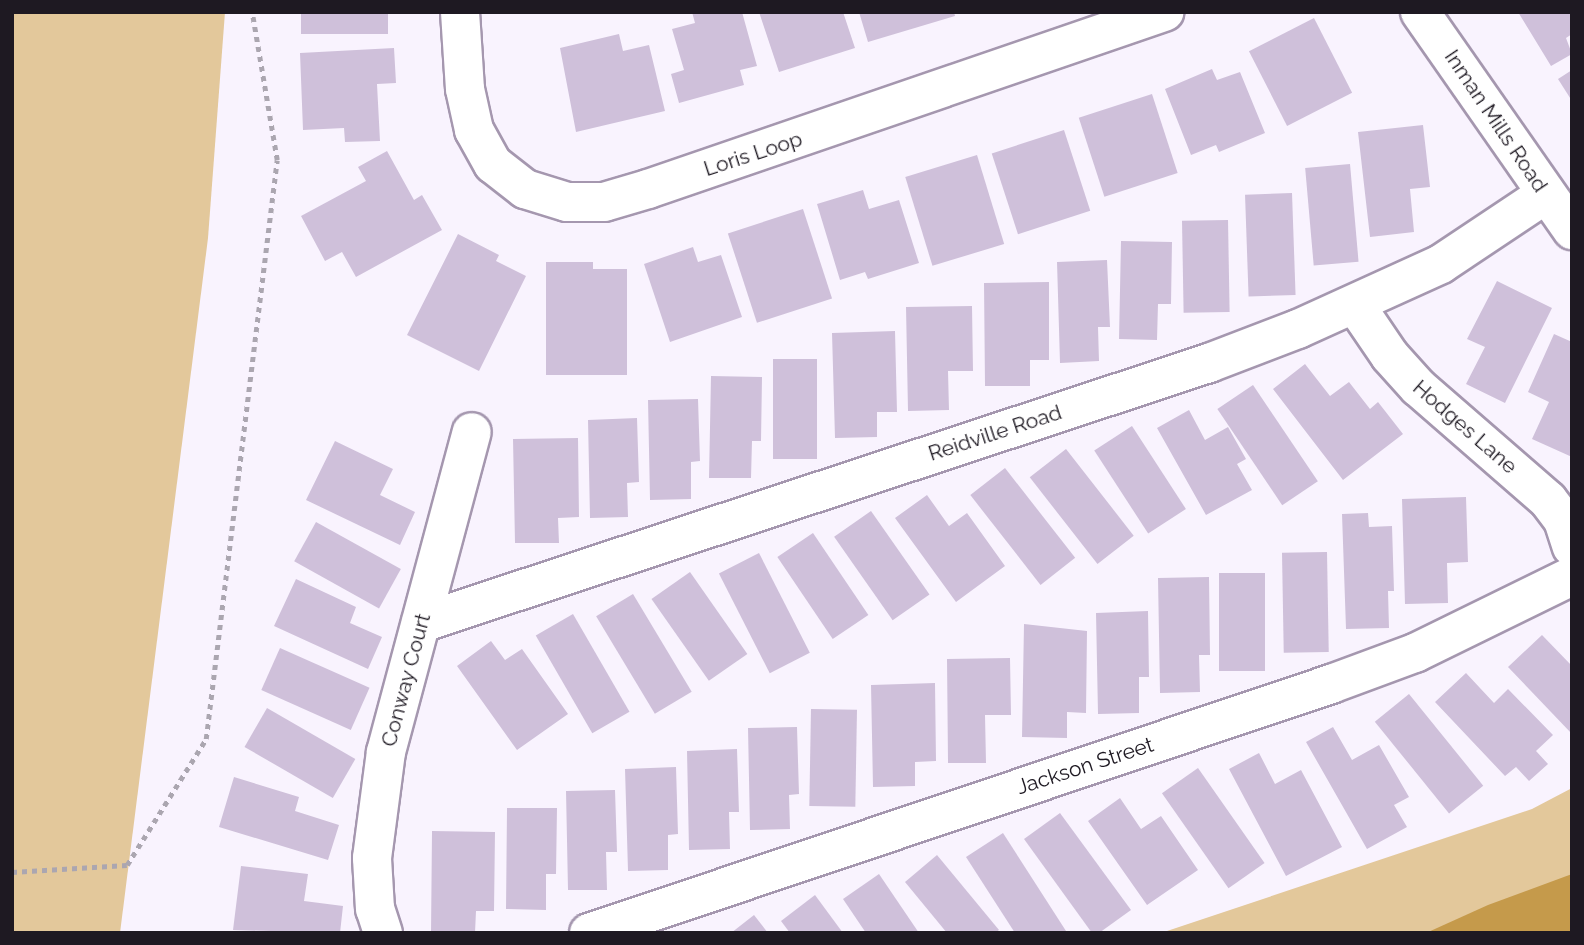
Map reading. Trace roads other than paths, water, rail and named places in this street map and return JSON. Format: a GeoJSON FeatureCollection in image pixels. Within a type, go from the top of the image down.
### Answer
{"type":"FeatureCollection","features":[{"type":"Feature","properties":{"kind":"street","name":"Loris Loop"},"geometry":{"type":"LineString","coordinates":[[460,12],[465,89],[474,130],[493,164],[514,181],[567,202],[604,202],[648,189],[1164,12]]}},
{"type":"Feature","properties":{"kind":"street","name":"Inman Mills Road"},"geometry":{"type":"LineString","coordinates":[[1420,12],[1572,230]]}},
{"type":"Feature","properties":{"kind":"street","name":"Reidville Road"},"geometry":{"type":"LineString","coordinates":[[421,622],[1209,363],[1356,306],[1441,264],[1546,194]]}},
{"type":"Feature","properties":{"kind":"street","name":"Hodges Lane"},"geometry":{"type":"LineString","coordinates":[[1356,306],[1390,356],[1418,387],[1548,500],[1563,520],[1572,547]]}},
{"type":"Feature","properties":{"kind":"street","name":"Conway Court"},"geometry":{"type":"LineString","coordinates":[[383,933],[375,909],[375,816],[386,752],[472,432]]}},
{"type":"Feature","properties":{"kind":"street","name":"Jackson Street"},"geometry":{"type":"LineString","coordinates":[[589,933],[1331,684],[1439,642],[1572,576]]}}]}
